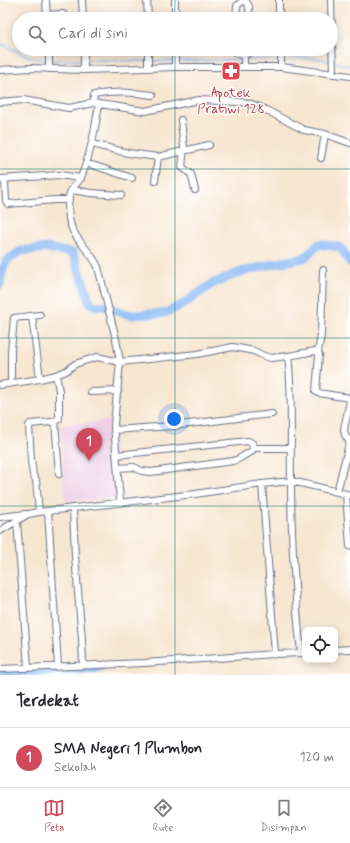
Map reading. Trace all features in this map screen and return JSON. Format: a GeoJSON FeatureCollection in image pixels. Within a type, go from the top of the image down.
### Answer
{"type":"FeatureCollection","features":[{"type":"Feature","properties":{"kind":"street"},"geometry":{"type":"LineString","coordinates":[[46,0],[47,12]]}},
{"type":"Feature","properties":{"kind":"street"},"geometry":{"type":"LineString","coordinates":[[82,0],[83,12]]}},
{"type":"Feature","properties":{"kind":"street"},"geometry":{"type":"LineString","coordinates":[[147,0],[148,12]]}},
{"type":"Feature","properties":{"kind":"street"},"geometry":{"type":"LineString","coordinates":[[175,0],[175,12]]}},
{"type":"Feature","properties":{"kind":"street"},"geometry":{"type":"LineString","coordinates":[[237,12],[237,6],[244,0],[249,6],[249,12]]}},
{"type":"Feature","properties":{"kind":"street"},"geometry":{"type":"LineString","coordinates":[[279,0],[279,12]]}},
{"type":"Feature","properties":{"kind":"street"},"geometry":{"type":"LineString","coordinates":[[332,0],[332,12]]}},
{"type":"Feature","properties":{"kind":"street"},"geometry":{"type":"LineString","coordinates":[[49,56],[49,67]]}},
{"type":"Feature","properties":{"kind":"street"},"geometry":{"type":"LineString","coordinates":[[84,56],[84,65]]}},
{"type":"Feature","properties":{"kind":"street"},"geometry":{"type":"LineString","coordinates":[[148,56],[148,63]]}},
{"type":"Feature","properties":{"kind":"street"},"geometry":{"type":"LineString","coordinates":[[175,56],[175,62]]}},
{"type":"Feature","properties":{"kind":"street"},"geometry":{"type":"LineString","coordinates":[[239,56],[244,60]]}},
{"type":"Feature","properties":{"kind":"street"},"geometry":{"type":"LineString","coordinates":[[244,60],[247,56]]}},
{"type":"Feature","properties":{"kind":"street"},"geometry":{"type":"LineString","coordinates":[[281,56],[281,67]]}},
{"type":"Feature","properties":{"kind":"street"},"geometry":{"type":"LineString","coordinates":[[333,56],[333,71]]}},
{"type":"Feature","properties":{"kind":"street"},"geometry":{"type":"LineString","coordinates":[[0,70],[84,65],[244,60],[281,67],[333,71],[350,76]]}},
{"type":"Feature","properties":{"kind":"street"},"geometry":{"type":"LineString","coordinates":[[120,502],[114,417],[120,362],[100,273],[96,262],[78,240],[71,226],[69,200],[70,192],[81,178],[92,144],[96,104],[94,95],[110,92],[125,92],[153,95]]}},
{"type":"Feature","properties":{"kind":"street"},"geometry":{"type":"LineString","coordinates":[[0,102],[23,100],[69,108],[96,104],[145,111],[200,100],[241,102],[249,103],[266,110],[304,130],[325,134],[350,143]]}},
{"type":"Feature","properties":{"kind":"street"},"geometry":{"type":"LineString","coordinates":[[181,120],[184,151],[182,168],[191,174],[195,190]]}},
{"type":"Feature","properties":{"kind":"street"},"geometry":{"type":"LineString","coordinates":[[321,158],[325,134]]}},
{"type":"Feature","properties":{"kind":"street"},"geometry":{"type":"LineString","coordinates":[[92,144],[128,153],[158,157],[209,145]]}},
{"type":"Feature","properties":{"kind":"street"},"geometry":{"type":"LineString","coordinates":[[155,181],[158,157]]}},
{"type":"Feature","properties":{"kind":"street"},"geometry":{"type":"LineString","coordinates":[[86,163],[132,178]]}},
{"type":"Feature","properties":{"kind":"street"},"geometry":{"type":"LineString","coordinates":[[1,179],[59,175],[81,178]]}},
{"type":"Feature","properties":{"kind":"street"},"geometry":{"type":"LineString","coordinates":[[1,179],[5,182],[6,201],[8,204],[69,200]]}},
{"type":"Feature","properties":{"kind":"street"},"geometry":{"type":"LineString","coordinates":[[72,190],[120,195]]}},
{"type":"Feature","properties":{"kind":"street"},"geometry":{"type":"LineString","coordinates":[[324,270],[322,335],[318,352],[319,357],[316,391],[318,393],[350,399],[344,428],[345,435],[349,441],[336,492]]}},
{"type":"Feature","properties":{"kind":"street"},"geometry":{"type":"LineString","coordinates":[[11,383],[10,351],[14,318],[40,315]]}},
{"type":"Feature","properties":{"kind":"street"},"geometry":{"type":"LineString","coordinates":[[32,316],[40,379]]}},
{"type":"Feature","properties":{"kind":"street"},"geometry":{"type":"LineString","coordinates":[[0,386],[56,375],[66,371],[75,364],[97,357],[120,362],[197,354],[233,347],[254,351],[271,358],[315,351],[318,352]]}},
{"type":"Feature","properties":{"kind":"street"},"geometry":{"type":"LineString","coordinates":[[288,356],[291,407],[292,527],[302,642]]}},
{"type":"Feature","properties":{"kind":"street"},"geometry":{"type":"LineString","coordinates":[[39,512],[36,480],[31,460],[29,426],[30,424],[55,421],[60,418],[59,391],[56,375]]}},
{"type":"Feature","properties":{"kind":"street"},"geometry":{"type":"LineString","coordinates":[[91,392],[118,391]]}},
{"type":"Feature","properties":{"kind":"street"},"geometry":{"type":"LineString","coordinates":[[114,430],[172,426],[272,414]]}},
{"type":"Feature","properties":{"kind":"street"},"geometry":{"type":"LineString","coordinates":[[55,421],[59,474]]}},
{"type":"Feature","properties":{"kind":"street"},"geometry":{"type":"LineString","coordinates":[[116,455],[249,441],[252,443],[253,448],[251,453],[233,461],[151,472],[142,471],[134,467],[118,468]]}},
{"type":"Feature","properties":{"kind":"street"},"geometry":{"type":"LineString","coordinates":[[253,448],[291,448]]}},
{"type":"Feature","properties":{"kind":"street"},"geometry":{"type":"LineString","coordinates":[[0,517],[291,481],[348,495],[350,546]]}},
{"type":"Feature","properties":{"kind":"street"},"geometry":{"type":"LineString","coordinates":[[262,484],[275,654]]}},
{"type":"Feature","properties":{"kind":"street"},"geometry":{"type":"LineString","coordinates":[[73,508],[75,556],[82,639],[82,664]]}},
{"type":"Feature","properties":{"kind":"street"},"geometry":{"type":"LineString","coordinates":[[48,511],[58,667]]}},
{"type":"Feature","properties":{"kind":"street"},"geometry":{"type":"LineString","coordinates":[[0,531],[28,514]]}},
{"type":"Feature","properties":{"kind":"street"},"geometry":{"type":"LineString","coordinates":[[17,521],[28,667]]}},
{"type":"Feature","properties":{"kind":"street"},"geometry":{"type":"LineString","coordinates":[[338,650],[350,649]]}},
{"type":"Feature","properties":{"kind":"street"},"geometry":{"type":"LineString","coordinates":[[0,663],[0,669],[58,667],[82,664],[150,663],[302,653]]}},
{"type":"Feature","properties":{"kind":"shaded area"},"geometry":{"type":"Polygon","coordinates":[[[113,420],[118,498],[65,502],[60,425],[113,420]]]}},
{"type":"Feature","properties":{"kind":"waterway"},"geometry":{"type":"LineString","coordinates":[[0,43],[12,49]]}},
{"type":"Feature","properties":{"kind":"waterway"},"geometry":{"type":"LineString","coordinates":[[29,56],[41,60],[47,60]]}},
{"type":"Feature","properties":{"kind":"waterway"},"geometry":{"type":"LineString","coordinates":[[285,57],[322,59],[331,62]]}},
{"type":"Feature","properties":{"kind":"waterway"},"geometry":{"type":"LineString","coordinates":[[246,60],[277,58]]}},
{"type":"Feature","properties":{"kind":"waterway"},"geometry":{"type":"LineString","coordinates":[[50,60],[83,60]]}},
{"type":"Feature","properties":{"kind":"waterway"},"geometry":{"type":"LineString","coordinates":[[86,60],[147,61]]}},
{"type":"Feature","properties":{"kind":"waterway"},"geometry":{"type":"LineString","coordinates":[[176,61],[243,60]]}},
{"type":"Feature","properties":{"kind":"waterway"},"geometry":{"type":"LineString","coordinates":[[150,61],[173,61]]}},
{"type":"Feature","properties":{"kind":"waterway"},"geometry":{"type":"LineString","coordinates":[[335,62],[350,66]]}},
{"type":"Feature","properties":{"kind":"waterway"},"geometry":{"type":"LineString","coordinates":[[0,285],[2,272],[7,260],[21,251],[47,248],[73,253],[90,302],[96,306],[103,306],[131,315],[165,313],[182,305],[212,284],[241,272],[304,258],[319,244],[340,247],[350,262]]}},
{"type":"Feature","properties":{"kind":"waterway"},"geometry":{"type":"LineString","coordinates":[[0,674],[100,668]]}},
{"type":"Feature","properties":{"kind":"place","name":"Apotek Pratiwi 128"},"geometry":{"type":"Point","coordinates":[231,71]}},
{"type":"Feature","properties":{"kind":"place","name":"SMA Negeri 1 Plumbon"},"geometry":{"type":"Point","coordinates":[89,461]}}]}
